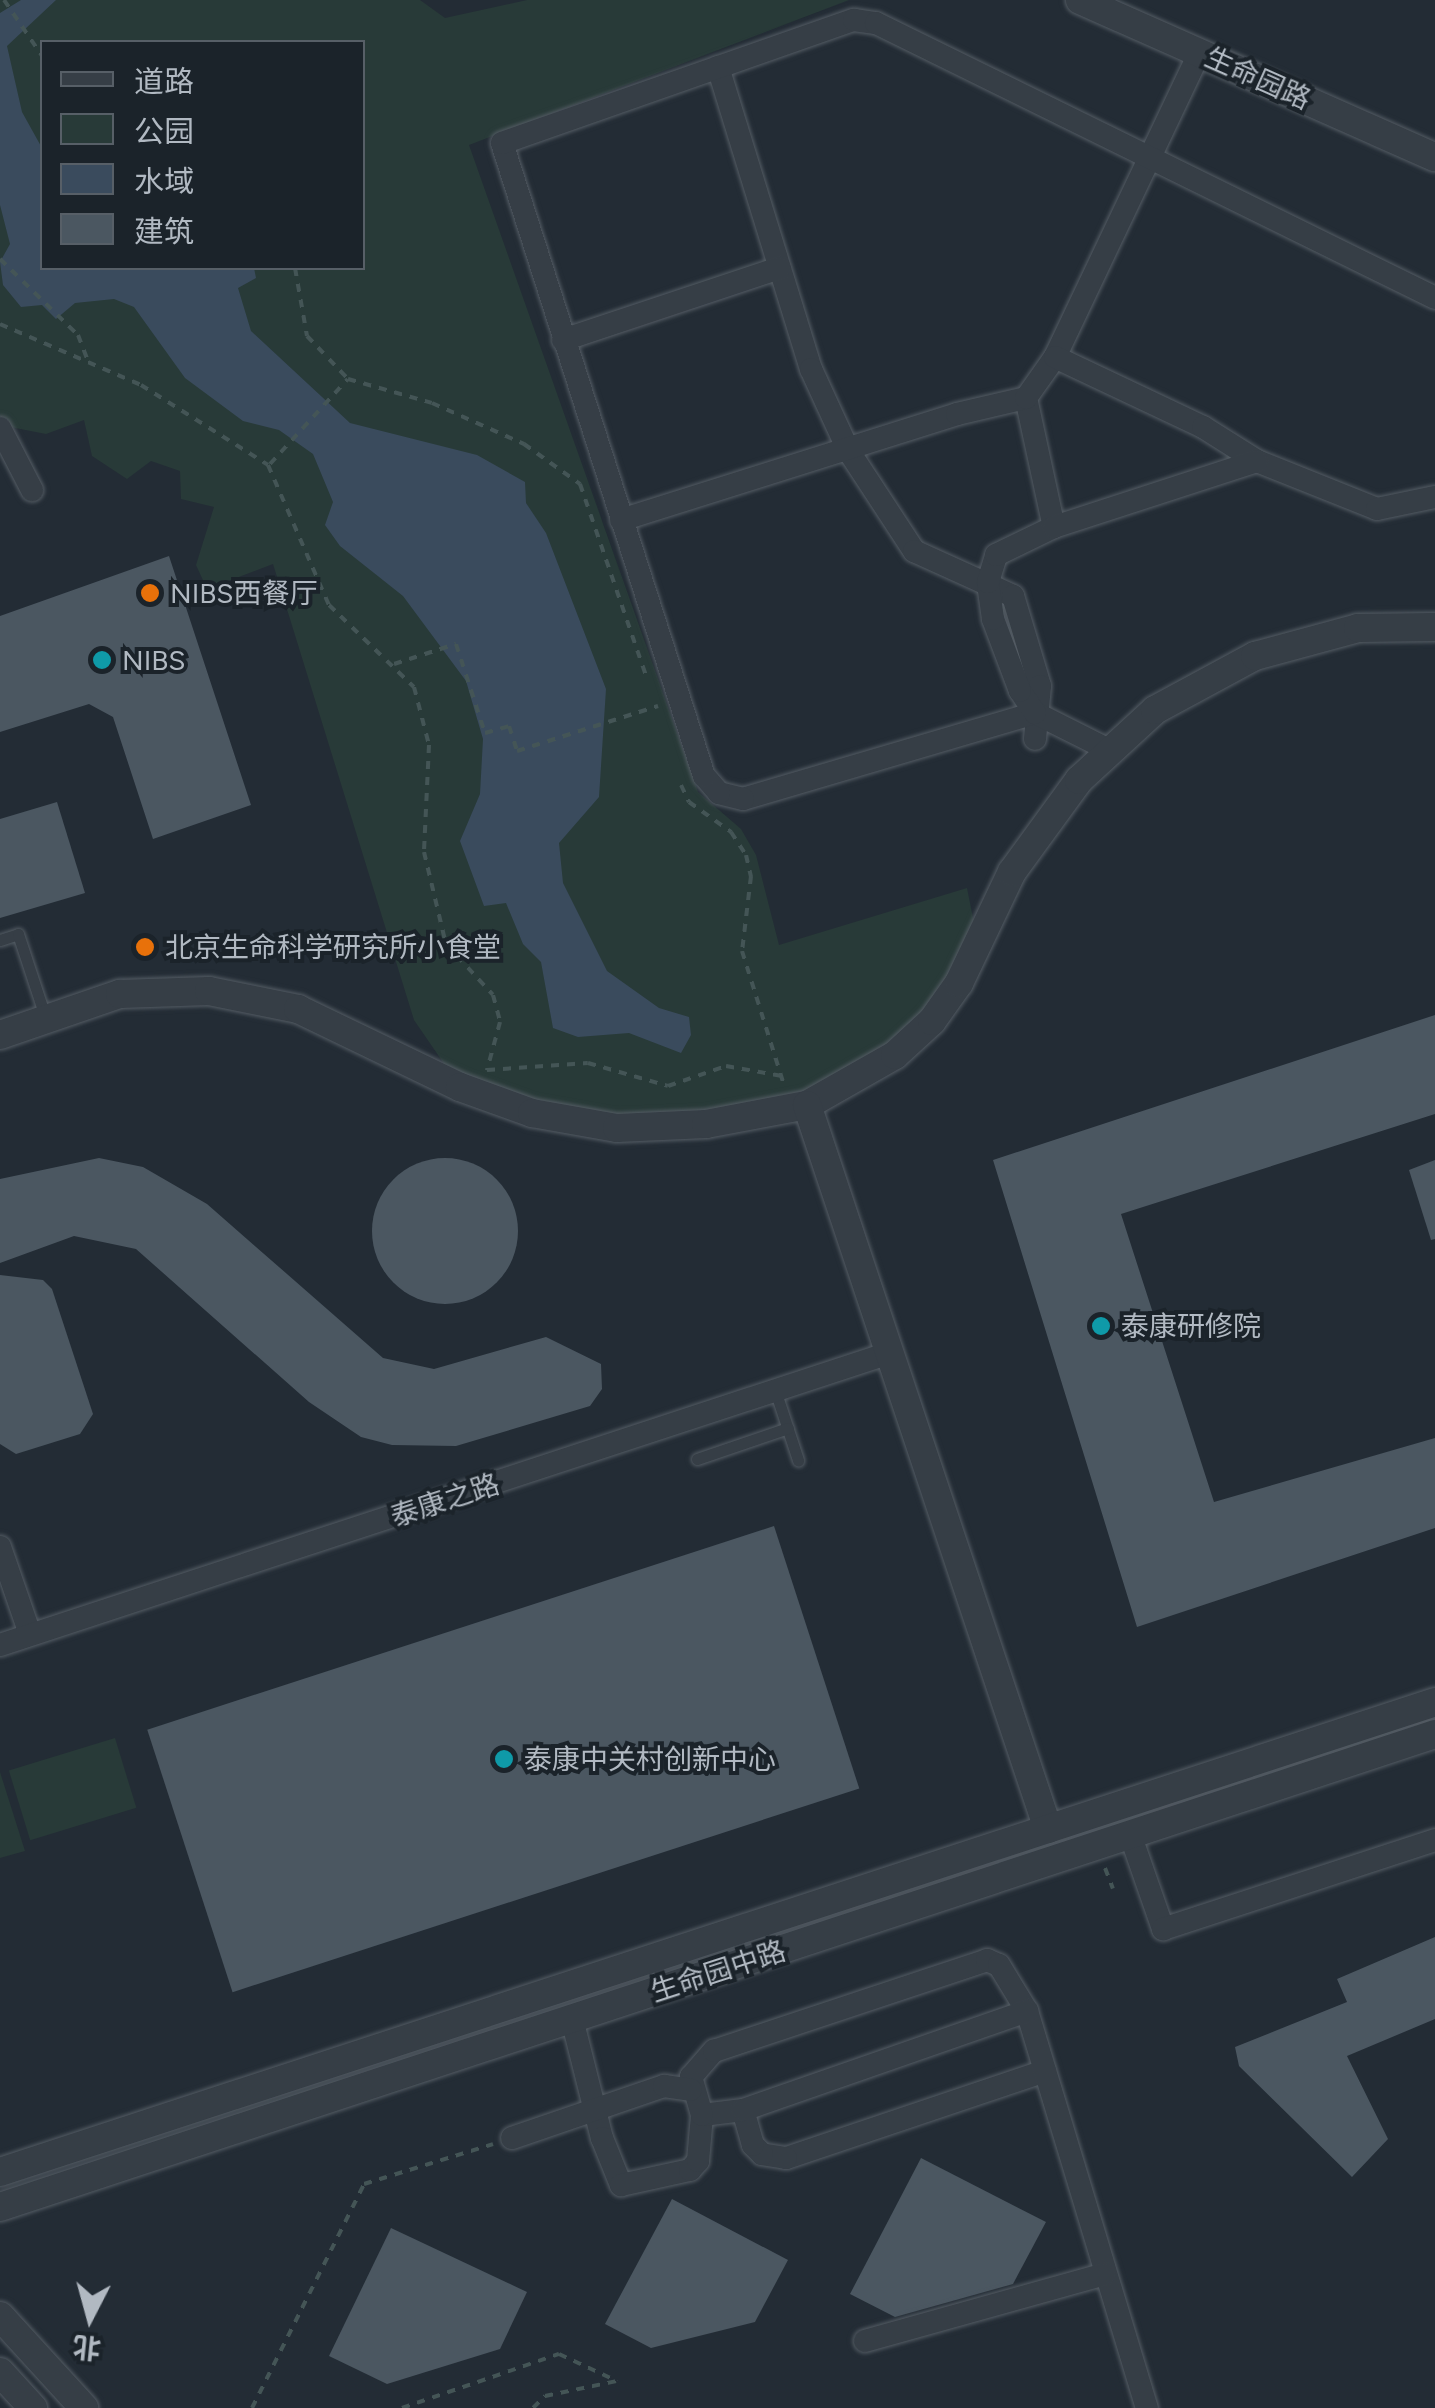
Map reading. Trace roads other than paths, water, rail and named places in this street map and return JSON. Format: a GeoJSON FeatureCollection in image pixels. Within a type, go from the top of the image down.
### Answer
{"type":"FeatureCollection","features":[{"type":"Feature","properties":{"kind":"street","name":"生命园路"},"geometry":{"type":"LineString","coordinates":[[1080,0],[1435,157]]}},
{"type":"Feature","properties":{"kind":"street"},"geometry":{"type":"LineString","coordinates":[[1111,751],[1035,713],[743,799],[719,793],[704,776],[502,143],[854,20],[876,22],[1435,298]]}},
{"type":"Feature","properties":{"kind":"street"},"geometry":{"type":"LineString","coordinates":[[621,520],[1026,398],[1055,357],[1200,52]]}},
{"type":"Feature","properties":{"kind":"street"},"geometry":{"type":"LineString","coordinates":[[718,68],[811,369],[848,450],[914,551],[1013,596],[1040,686],[1035,739]]}},
{"type":"Feature","properties":{"kind":"street"},"geometry":{"type":"LineString","coordinates":[[563,340],[779,268]]}},
{"type":"Feature","properties":{"kind":"street"},"geometry":{"type":"LineString","coordinates":[[1055,357],[1203,427],[1257,461],[1377,509],[1435,496]]}},
{"type":"Feature","properties":{"kind":"street"},"geometry":{"type":"LineString","coordinates":[[1026,398],[1054,528]]}},
{"type":"Feature","properties":{"kind":"street"},"geometry":{"type":"LineString","coordinates":[[0,428],[32,490]]}},
{"type":"Feature","properties":{"kind":"street"},"geometry":{"type":"LineString","coordinates":[[988,582],[996,555],[1054,528],[1257,461]]}},
{"type":"Feature","properties":{"kind":"street"},"geometry":{"type":"LineString","coordinates":[[0,1035],[120,994],[209,991],[298,1009],[483,1082],[532,1113],[617,1128],[706,1124],[796,1107],[895,1055],[932,1021],[958,982],[1012,872],[1080,780],[1155,710],[1255,656],[1358,628],[1435,627]]}},
{"type":"Feature","properties":{"kind":"street"},"geometry":{"type":"LineString","coordinates":[[796,1107],[888,1353],[1048,1829]]}},
{"type":"Feature","properties":{"kind":"street","name":"泰康之路"},"geometry":{"type":"LineString","coordinates":[[0,1644],[888,1353]]}},
{"type":"Feature","properties":{"kind":"street"},"geometry":{"type":"LineString","coordinates":[[0,1548],[30,1634]]}},
{"type":"Feature","properties":{"kind":"street","name":"生命园中路"},"geometry":{"type":"LineString","coordinates":[[0,2172],[1435,1702]]}},
{"type":"Feature","properties":{"kind":"street","name":"生命园中路"},"geometry":{"type":"LineString","coordinates":[[0,2207],[1435,1734]]}},
{"type":"Feature","properties":{"kind":"street"},"geometry":{"type":"LineString","coordinates":[[1130,1834],[1163,1929],[1435,1840]]}},
{"type":"Feature","properties":{"kind":"street"},"geometry":{"type":"LineString","coordinates":[[572,2020],[614,2176],[621,2185],[636,2186],[690,2170],[698,2161],[702,2115],[691,2090],[690,2076],[714,2051],[987,1960],[1016,1985],[1027,2012],[1147,2408]]}},
{"type":"Feature","properties":{"kind":"street"},"geometry":{"type":"LineString","coordinates":[[702,2115],[742,2110],[1027,2012]]}},
{"type":"Feature","properties":{"kind":"street"},"geometry":{"type":"LineString","coordinates":[[742,2110],[753,2145],[786,2158],[1045,2071]]}},
{"type":"Feature","properties":{"kind":"street"},"geometry":{"type":"LineString","coordinates":[[512,2138],[594,2106],[664,2086],[691,2090]]}},
{"type":"Feature","properties":{"kind":"street"},"geometry":{"type":"LineString","coordinates":[[865,2341],[1104,2274]]}},
{"type":"Feature","properties":{"kind":"street"},"geometry":{"type":"LineString","coordinates":[[0,2316],[84,2408]]}},
{"type":"Feature","properties":{"kind":"street"},"geometry":{"type":"LineString","coordinates":[[0,2372],[33,2408]]}},
{"type":"Feature","properties":{"kind":"lane"},"geometry":{"type":"LineString","coordinates":[[0,940],[18,934],[46,1019]]}},
{"type":"Feature","properties":{"kind":"lane"},"geometry":{"type":"LineString","coordinates":[[776,1392],[798,1460]]}},
{"type":"Feature","properties":{"kind":"lane"},"geometry":{"type":"LineString","coordinates":[[696,1459],[788,1428]]}},
{"type":"Feature","properties":{"kind":"water"},"geometry":{"type":"Polygon","coordinates":[[[21,0],[56,0],[7,46],[22,112],[40,144],[40,270],[254,270],[256,278],[238,288],[251,331],[350,423],[477,455],[525,482],[526,503],[546,533],[606,689],[599,797],[559,843],[563,883],[607,971],[659,1008],[689,1017],[691,1035],[681,1053],[629,1033],[578,1037],[553,1028],[541,962],[523,944],[506,903],[484,906],[460,841],[480,794],[483,739],[466,681],[403,596],[340,546],[325,525],[333,502],[313,454],[279,430],[243,421],[185,378],[134,307],[114,299],[75,303],[56,319],[42,305],[21,307],[3,285],[0,262],[10,244],[0,205],[0,13],[21,0]]]}},
{"type":"Feature","properties":{"kind":"place","name":"NIBS西餐厅"},"geometry":{"type":"Point","coordinates":[150,593]}},
{"type":"Feature","properties":{"kind":"place","name":"NIBS"},"geometry":{"type":"Point","coordinates":[102,660]}},
{"type":"Feature","properties":{"kind":"place","name":"北京生命科学研究所小食堂"},"geometry":{"type":"Point","coordinates":[145,947]}},
{"type":"Feature","properties":{"kind":"place","name":"泰康研修院"},"geometry":{"type":"Point","coordinates":[1101,1326]}},
{"type":"Feature","properties":{"kind":"place","name":"泰康中关村创新中心"},"geometry":{"type":"Point","coordinates":[504,1759]}}]}
